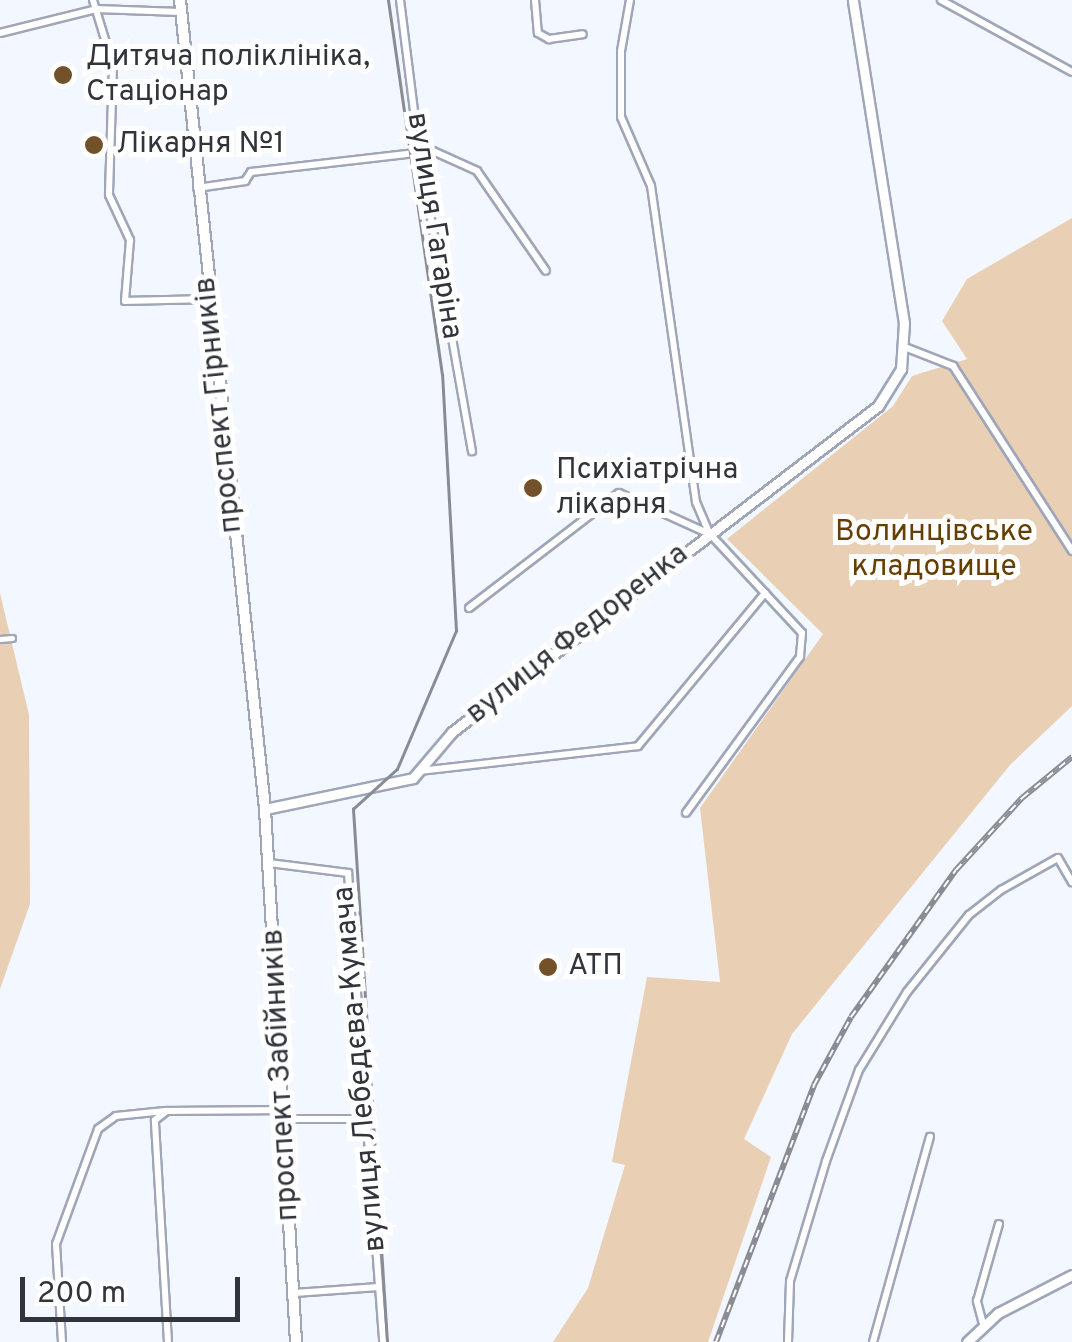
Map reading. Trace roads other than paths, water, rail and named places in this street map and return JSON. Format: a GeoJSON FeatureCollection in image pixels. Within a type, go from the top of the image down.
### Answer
{"type":"FeatureCollection","features":[{"type":"Feature","properties":{"kind":"main road","name":"проспект Гірників"},"geometry":{"type":"LineString","coordinates":[[180,6],[196,188],[264,809]]}},
{"type":"Feature","properties":{"kind":"main road","name":"проспект Забійників"},"geometry":{"type":"LineString","coordinates":[[264,809],[286,1115],[296,1342]]}},
{"type":"Feature","properties":{"kind":"street"},"geometry":{"type":"LineString","coordinates":[[94,0],[113,66],[109,194],[130,240],[125,301],[208,299]]}},
{"type":"Feature","properties":{"kind":"street","name":"вулиця Гагаріна"},"geometry":{"type":"LineString","coordinates":[[400,0],[419,151],[472,452]]}},
{"type":"Feature","properties":{"kind":"street"},"geometry":{"type":"LineString","coordinates":[[535,0],[538,32],[549,39],[583,34]]}},
{"type":"Feature","properties":{"kind":"street"},"geometry":{"type":"LineString","coordinates":[[630,0],[621,51],[621,117],[651,186],[696,502],[710,534],[802,633],[800,657],[686,813]]}},
{"type":"Feature","properties":{"kind":"street","name":"вулиця Федоренка"},"geometry":{"type":"LineString","coordinates":[[420,771],[452,732],[878,406],[901,369],[902,346],[854,0]]}},
{"type":"Feature","properties":{"kind":"street"},"geometry":{"type":"LineString","coordinates":[[941,0],[1072,71]]}},
{"type":"Feature","properties":{"kind":"street"},"geometry":{"type":"LineString","coordinates":[[0,33],[96,9],[180,6]]}},
{"type":"Feature","properties":{"kind":"street"},"geometry":{"type":"LineString","coordinates":[[196,188],[245,181],[251,172],[419,151],[455,157],[477,171],[546,272]]}},
{"type":"Feature","properties":{"kind":"street"},"geometry":{"type":"LineString","coordinates":[[902,346],[953,366],[1072,551]]}},
{"type":"Feature","properties":{"kind":"street"},"geometry":{"type":"LineString","coordinates":[[470,608],[618,493],[710,534]]}},
{"type":"Feature","properties":{"kind":"street"},"geometry":{"type":"LineString","coordinates":[[264,809],[364,784],[392,787],[420,771],[638,746],[765,593]]}},
{"type":"Feature","properties":{"kind":"street"},"geometry":{"type":"LineString","coordinates":[[0,639],[12,638]]}},
{"type":"Feature","properties":{"kind":"street"},"geometry":{"type":"LineString","coordinates":[[788,1342],[790,1281],[859,1070],[907,992],[969,915],[1058,858],[1072,882]]}},
{"type":"Feature","properties":{"kind":"street","name":"вулиця Лебедєва-Кумача"},"geometry":{"type":"LineString","coordinates":[[269,863],[348,873],[383,1342]]}},
{"type":"Feature","properties":{"kind":"street"},"geometry":{"type":"LineString","coordinates":[[167,1111],[155,1120],[168,1342]]}},
{"type":"Feature","properties":{"kind":"street"},"geometry":{"type":"LineString","coordinates":[[62,1342],[56,1244],[98,1129],[116,1116],[167,1111],[367,1119]]}},
{"type":"Feature","properties":{"kind":"street"},"geometry":{"type":"LineString","coordinates":[[873,1342],[930,1138]]}},
{"type":"Feature","properties":{"kind":"street"},"geometry":{"type":"LineString","coordinates":[[983,1324],[978,1301],[999,1224]]}},
{"type":"Feature","properties":{"kind":"street"},"geometry":{"type":"LineString","coordinates":[[967,1342],[983,1324],[1072,1275]]}},
{"type":"Feature","properties":{"kind":"street"},"geometry":{"type":"LineString","coordinates":[[294,1293],[379,1287]]}},
{"type":"Feature","properties":{"kind":"tram line"},"geometry":{"type":"LineString","coordinates":[[387,1342],[353,809],[397,769],[456,631],[442,375],[388,0]]}},
{"type":"Feature","properties":{"kind":"railway"},"geometry":{"type":"LineString","coordinates":[[716,1342],[814,1085],[851,1017],[956,870],[1022,798],[1072,757]]}},
{"type":"Feature","properties":{"kind":"place","name":"Дитяча поліклініка, Стаціонар"},"geometry":{"type":"Point","coordinates":[63,75]}},
{"type":"Feature","properties":{"kind":"place","name":"Лікарня №1"},"geometry":{"type":"Point","coordinates":[94,145]}},
{"type":"Feature","properties":{"kind":"place","name":"Психіатрічна лікарня"},"geometry":{"type":"Point","coordinates":[533,488]}},
{"type":"Feature","properties":{"kind":"place","name":"АТП"},"geometry":{"type":"Point","coordinates":[548,967]}},
{"type":"Feature","properties":{"kind":"park label","name":"Волинцівське кладовище"},"geometry":{"type":"Point","coordinates":[934,550]}}]}
